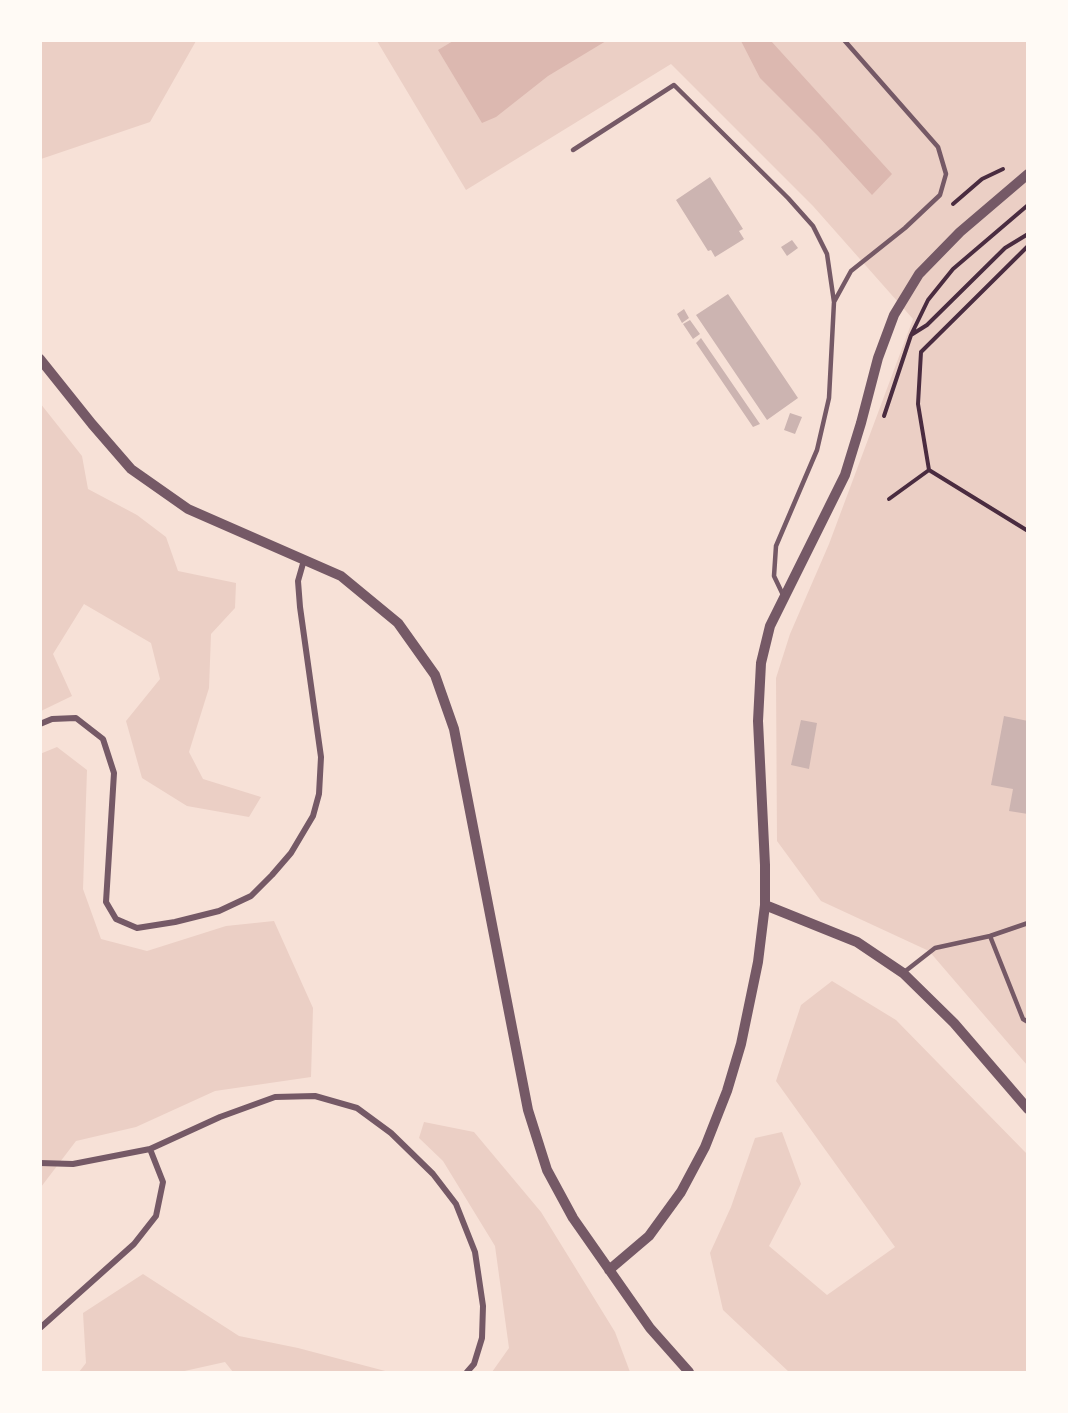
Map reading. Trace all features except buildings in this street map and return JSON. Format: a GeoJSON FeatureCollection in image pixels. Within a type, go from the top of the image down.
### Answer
{"type":"FeatureCollection","features":[{"type":"Feature","properties":{"kind":"street"},"geometry":{"type":"LineString","coordinates":[[609,1270],[649,1236],[681,1192],[705,1147],[728,1091],[741,1044],[759,962],[765,904],[758,721],[760,663],[770,626],[845,475],[878,358],[894,315],[919,274],[960,232],[1028,174]]}},
{"type":"Feature","properties":{"kind":"street"},"geometry":{"type":"LineString","coordinates":[[40,359],[131,469],[188,509],[341,576],[399,623],[435,675],[454,729],[528,1110],[547,1170],[573,1218],[609,1270],[650,1328],[688,1372]]}},
{"type":"Feature","properties":{"kind":"street"},"geometry":{"type":"LineString","coordinates":[[40,724],[52,719],[76,718],[103,739],[114,773],[106,902],[116,919],[137,928],[175,922],[219,911],[251,896],[291,853],[314,816],[320,794],[321,757],[298,581],[304,560]]}},
{"type":"Feature","properties":{"kind":"street"},"geometry":{"type":"LineString","coordinates":[[765,904],[857,942],[903,973],[954,1023],[1028,1108]]}},
{"type":"Feature","properties":{"kind":"street"},"geometry":{"type":"LineString","coordinates":[[40,1162],[74,1164],[150,1149],[219,1117],[275,1097],[315,1096],[357,1108],[391,1133],[433,1174],[456,1204],[475,1252],[483,1306],[482,1338],[474,1364],[467,1372]]}},
{"type":"Feature","properties":{"kind":"street"},"geometry":{"type":"LineString","coordinates":[[40,1328],[135,1244],[156,1216],[163,1182],[150,1149]]}},
{"type":"Feature","properties":{"kind":"lane"},"geometry":{"type":"LineString","coordinates":[[834,302],[851,271],[905,228],[940,195],[946,174],[938,147],[844,40]]}},
{"type":"Feature","properties":{"kind":"lane"},"geometry":{"type":"LineString","coordinates":[[573,150],[674,85],[788,198],[813,226],[827,254],[834,302],[829,398],[817,450],[776,546],[774,576],[784,597]]}},
{"type":"Feature","properties":{"kind":"lane"},"geometry":{"type":"LineString","coordinates":[[903,973],[934,948],[990,936],[1028,923]]}},
{"type":"Feature","properties":{"kind":"lane"},"geometry":{"type":"LineString","coordinates":[[990,936],[1023,1019],[1028,1022]]}},
{"type":"Feature","properties":{"kind":"path"},"geometry":{"type":"LineString","coordinates":[[948,208],[982,179],[1012,165]]}},
{"type":"Feature","properties":{"kind":"path"},"geometry":{"type":"LineString","coordinates":[[881,426],[911,335],[928,300],[953,269],[1028,205]]}},
{"type":"Feature","properties":{"kind":"path"},"geometry":{"type":"LineString","coordinates":[[911,335],[927,325],[1005,248],[1028,234]]}},
{"type":"Feature","properties":{"kind":"path"},"geometry":{"type":"LineString","coordinates":[[1028,246],[921,352],[918,404],[929,470],[1028,531]]}},
{"type":"Feature","properties":{"kind":"path"},"geometry":{"type":"LineString","coordinates":[[889,499],[929,470]]}},
{"type":"Feature","properties":{"kind":"shaded area"},"geometry":{"type":"Polygon","coordinates":[[[40,41],[196,41],[150,122],[41,159],[40,41]]]}},
{"type":"Feature","properties":{"kind":"shaded area"},"geometry":{"type":"Polygon","coordinates":[[[377,41],[1027,41],[1027,1065],[929,951],[821,901],[777,841],[776,678],[790,634],[829,544],[913,319],[813,206],[671,64],[466,190],[377,41]]]}},
{"type":"Feature","properties":{"kind":"shaded area"},"geometry":{"type":"Polygon","coordinates":[[[453,41],[606,41],[548,76],[496,117],[482,123],[438,50],[453,41]]]}},
{"type":"Feature","properties":{"kind":"shaded area"},"geometry":{"type":"Polygon","coordinates":[[[741,41],[771,41],[892,174],[872,195],[760,78],[741,41]]]}},
{"type":"Feature","properties":{"kind":"shaded area"},"geometry":{"type":"Polygon","coordinates":[[[40,403],[82,456],[88,489],[137,515],[166,537],[178,571],[236,583],[235,608],[211,634],[209,688],[189,752],[203,779],[261,797],[249,817],[187,806],[142,778],[126,721],[160,679],[151,643],[84,604],[53,654],[72,696],[41,711],[40,403]]]}},
{"type":"Feature","properties":{"kind":"shaded area"},"geometry":{"type":"Polygon","coordinates":[[[57,747],[87,770],[83,889],[101,939],[147,951],[226,926],[274,921],[313,1008],[311,1077],[215,1091],[136,1127],[76,1141],[41,1187],[40,754],[57,747]]]}},
{"type":"Feature","properties":{"kind":"shaded area"},"geometry":{"type":"Polygon","coordinates":[[[832,981],[896,1020],[1027,1154],[1027,1372],[789,1372],[723,1310],[710,1253],[731,1207],[755,1138],[782,1132],[801,1184],[769,1246],[827,1295],[895,1247],[776,1081],[801,1005],[832,981]]]}},
{"type":"Feature","properties":{"kind":"shaded area"},"geometry":{"type":"Polygon","coordinates":[[[424,1122],[474,1132],[541,1212],[615,1332],[630,1372],[492,1372],[509,1348],[495,1246],[443,1161],[419,1138],[424,1122]]]}},
{"type":"Feature","properties":{"kind":"shaded area"},"geometry":{"type":"Polygon","coordinates":[[[143,1274],[239,1336],[298,1348],[389,1372],[233,1372],[225,1362],[180,1372],[79,1372],[86,1363],[83,1313],[143,1274]]]}}]}
